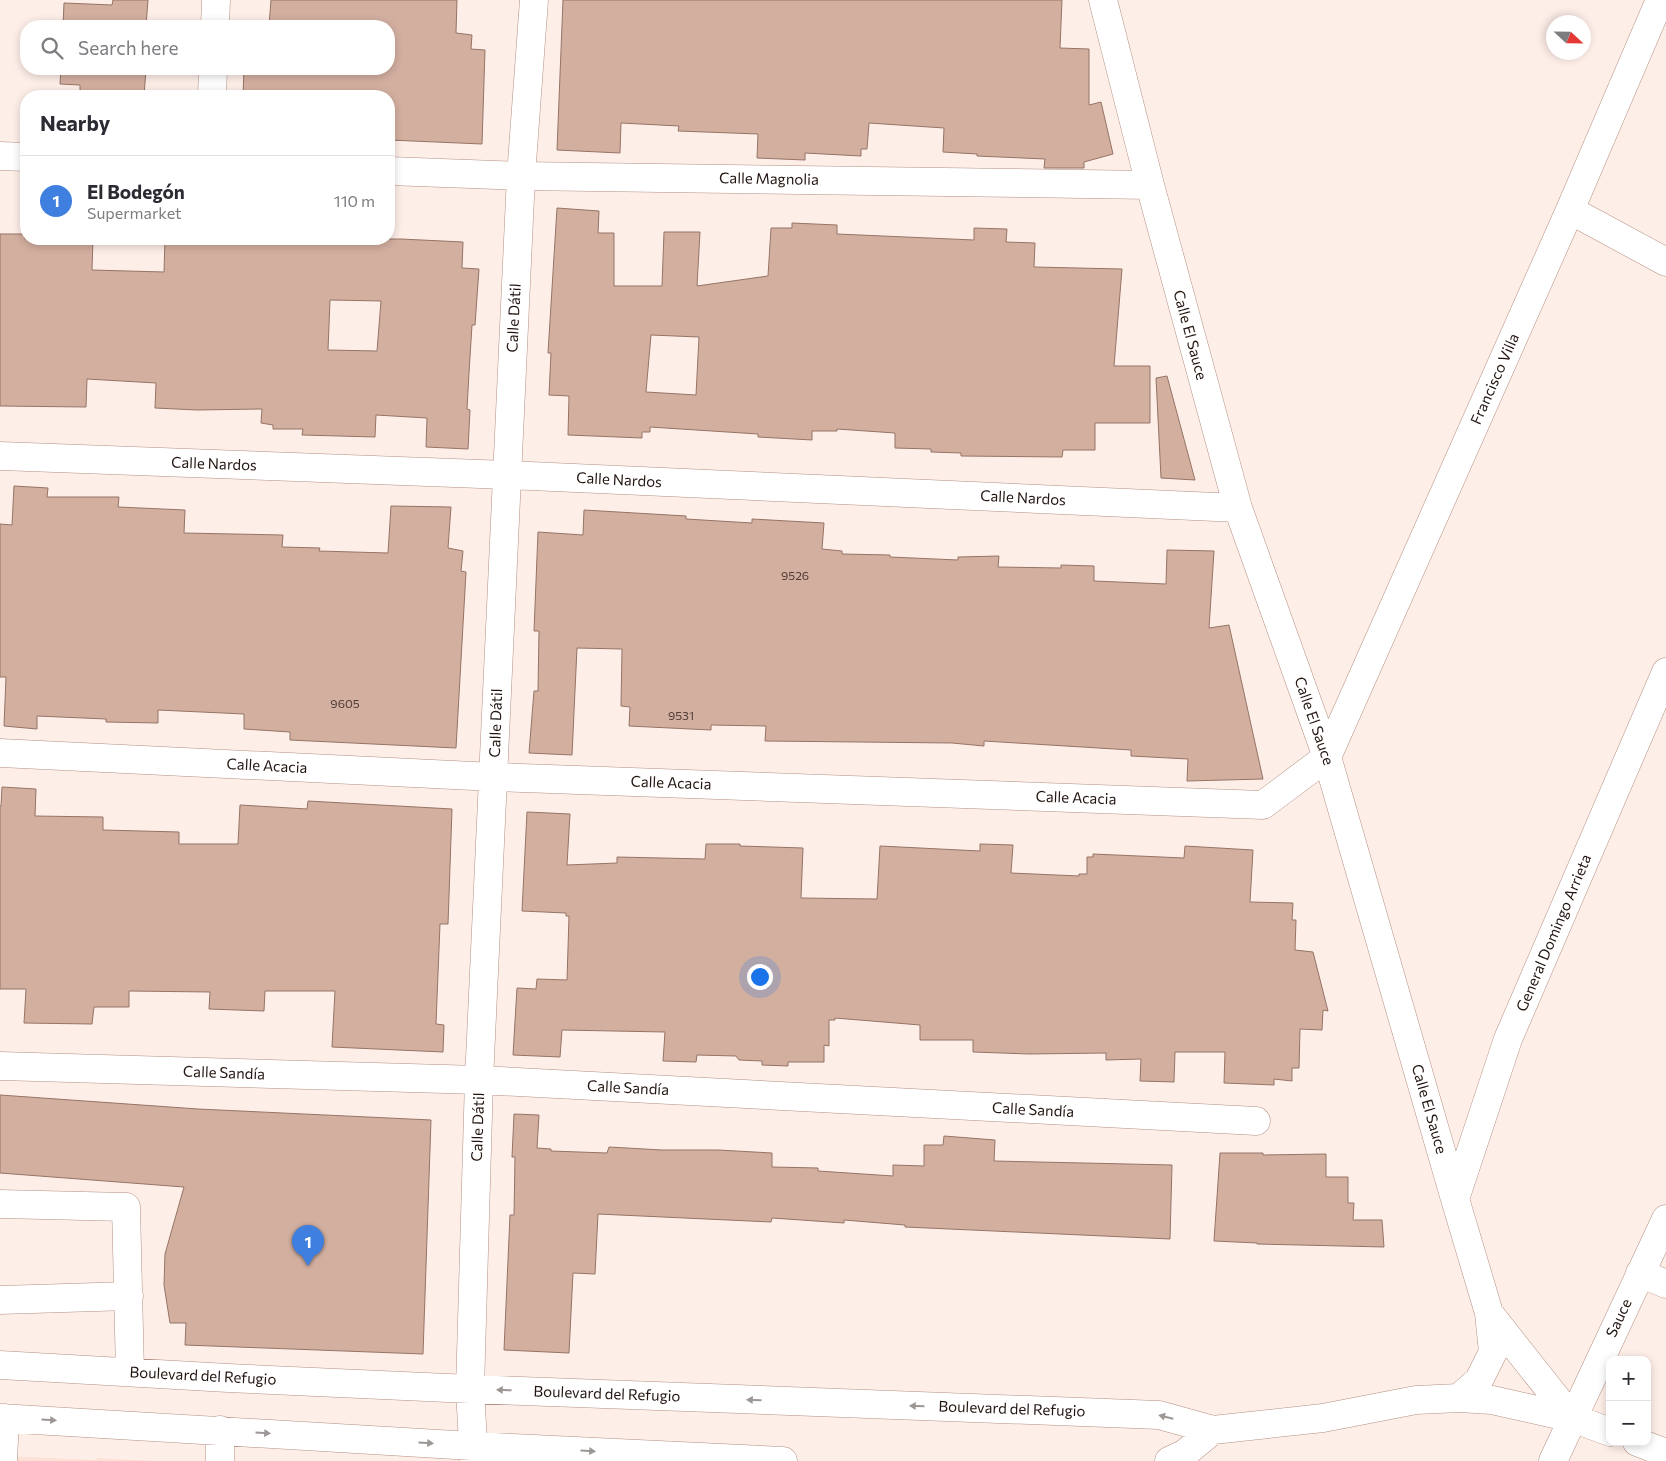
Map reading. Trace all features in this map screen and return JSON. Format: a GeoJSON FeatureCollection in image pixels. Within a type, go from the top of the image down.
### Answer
{"type":"FeatureCollection","features":[{"type":"Feature","properties":{"kind":"street"},"geometry":{"type":"LineString","coordinates":[[215,20],[216,0]]}},
{"type":"Feature","properties":{"kind":"street","name":"Calle Dátil"},"geometry":{"type":"LineString","coordinates":[[473,1453],[470,1389],[479,1080],[521,176],[534,0]]}},
{"type":"Feature","properties":{"kind":"street","name":"Calle El Sauce"},"geometry":{"type":"LineString","coordinates":[[1104,0],[1150,185],[1238,508],[1327,758],[1489,1313],[1572,1418]]}},
{"type":"Feature","properties":{"kind":"street","name":"Francisco Villa"},"geometry":{"type":"LineString","coordinates":[[1327,758],[1570,210],[1660,0]]}},
{"type":"Feature","properties":{"kind":"street"},"geometry":{"type":"LineString","coordinates":[[212,90],[213,75]]}},
{"type":"Feature","properties":{"kind":"street"},"geometry":{"type":"LineString","coordinates":[[0,156],[20,157]]}},
{"type":"Feature","properties":{"kind":"street","name":"Calle Magnolia"},"geometry":{"type":"LineString","coordinates":[[395,171],[521,176],[1150,185]]}},
{"type":"Feature","properties":{"kind":"street"},"geometry":{"type":"LineString","coordinates":[[1570,210],[1666,262]]}},
{"type":"Feature","properties":{"kind":"street","name":"Calle Nardos"},"geometry":{"type":"LineString","coordinates":[[0,456],[507,475],[1238,508]]}},
{"type":"Feature","properties":{"kind":"street","name":"General Domingo Arrieta"},"geometry":{"type":"LineString","coordinates":[[1455,1199],[1508,1039],[1666,672]]}},
{"type":"Feature","properties":{"kind":"street","name":"Calle Acacia"},"geometry":{"type":"LineString","coordinates":[[0,753],[494,777],[1263,805],[1327,758]]}},
{"type":"Feature","properties":{"kind":"street","name":"Calle Sandía"},"geometry":{"type":"LineString","coordinates":[[0,1066],[479,1080],[1256,1122]]}},
{"type":"Feature","properties":{"kind":"street"},"geometry":{"type":"LineString","coordinates":[[0,1204],[126,1207],[130,1372]]}},
{"type":"Feature","properties":{"kind":"street","name":"Sauce"},"geometry":{"type":"LineString","coordinates":[[1553,1461],[1666,1219]]}},
{"type":"Feature","properties":{"kind":"street"},"geometry":{"type":"LineString","coordinates":[[1640,1273],[1666,1284]]}},
{"type":"Feature","properties":{"kind":"street"},"geometry":{"type":"LineString","coordinates":[[0,1300],[129,1296]]}},
{"type":"Feature","properties":{"kind":"street"},"geometry":{"type":"LineString","coordinates":[[1459,1398],[1479,1380],[1493,1352],[1489,1313]]}},
{"type":"Feature","properties":{"kind":"street","name":"Boulevard del Refugio"},"geometry":{"type":"LineString","coordinates":[[0,1365],[470,1389],[1159,1415],[1213,1430],[1323,1418],[1416,1400],[1459,1398],[1492,1400],[1572,1418],[1606,1431]]}},
{"type":"Feature","properties":{"kind":"street"},"geometry":{"type":"LineString","coordinates":[[3,1461],[2,1418],[220,1430],[473,1453],[783,1461]]}},
{"type":"Feature","properties":{"kind":"street"},"geometry":{"type":"LineString","coordinates":[[220,1430],[220,1461]]}},
{"type":"Feature","properties":{"kind":"street"},"geometry":{"type":"LineString","coordinates":[[1169,1461],[1184,1454],[1213,1430]]}},
{"type":"Feature","properties":{"kind":"street"},"geometry":{"type":"LineString","coordinates":[[1648,1446],[1666,1453]]}},
{"type":"Feature","properties":{"kind":"shaded area"},"geometry":{"type":"Polygon","coordinates":[[[0,1456],[97,1460],[97,1458],[154,1461],[0,1461],[0,1456]]]}},
{"type":"Feature","properties":{"kind":"building"},"geometry":{"type":"Polygon","coordinates":[[[113,0],[148,0],[146,20],[63,20],[64,3],[112,5],[113,0]]]}},
{"type":"Feature","properties":{"kind":"building"},"geometry":{"type":"Polygon","coordinates":[[[271,0],[457,0],[456,33],[472,35],[471,49],[485,50],[482,144],[395,140],[395,90],[243,90],[244,75],[395,75],[395,20],[269,20],[271,0]]]}},
{"type":"Feature","properties":{"kind":"building"},"geometry":{"type":"Polygon","coordinates":[[[563,0],[1062,0],[1060,48],[1089,49],[1089,105],[1101,102],[1113,154],[1084,162],[1084,168],[1044,168],[1045,159],[977,156],[977,154],[943,152],[944,128],[869,123],[867,149],[861,149],[861,156],[805,153],[805,160],[757,158],[758,134],[678,131],[679,126],[621,123],[620,153],[557,150],[563,0]]]}},
{"type":"Feature","properties":{"kind":"building"},"geometry":{"type":"Polygon","coordinates":[[[61,75],[146,75],[144,90],[80,90],[80,85],[60,84],[61,75]]]}},
{"type":"Feature","properties":{"kind":"building"},"geometry":{"type":"Polygon","coordinates":[[[557,208],[599,211],[598,233],[614,233],[614,286],[662,286],[664,232],[700,232],[697,286],[768,276],[771,228],[792,228],[792,223],[837,225],[837,234],[974,240],[974,228],[1007,229],[1006,242],[1035,243],[1034,267],[1122,269],[1114,366],[1150,366],[1150,423],[1095,423],[1095,450],[1063,450],[1062,457],[961,456],[961,453],[931,452],[931,449],[895,448],[895,433],[837,429],[837,431],[812,431],[812,440],[758,437],[758,434],[650,427],[650,432],[642,432],[642,438],[568,435],[569,396],[549,395],[551,353],[548,353],[557,208]],[[651,335],[646,392],[696,395],[699,337],[651,335]]]}},
{"type":"Feature","properties":{"kind":"building"},"geometry":{"type":"Polygon","coordinates":[[[0,234],[20,234],[20,245],[93,245],[92,270],[164,272],[165,245],[395,245],[395,239],[463,242],[462,268],[479,269],[475,325],[472,325],[469,373],[467,409],[470,410],[468,449],[426,447],[427,418],[376,415],[375,437],[302,435],[303,429],[273,429],[273,425],[261,423],[262,409],[197,410],[155,408],[156,383],[87,379],[86,407],[0,406],[0,234]],[[330,300],[328,350],[377,351],[381,301],[330,300]]]}},
{"type":"Feature","properties":{"kind":"building"},"geometry":{"type":"Polygon","coordinates":[[[1167,376],[1195,480],[1161,478],[1156,378],[1167,376]]]}},
{"type":"Feature","properties":{"kind":"building"},"geometry":{"type":"Polygon","coordinates":[[[14,486],[48,488],[47,497],[119,497],[118,507],[185,510],[184,533],[283,535],[282,547],[320,548],[319,551],[388,553],[391,506],[451,507],[448,548],[463,551],[461,571],[466,572],[456,748],[290,740],[290,732],[244,729],[244,714],[158,710],[158,723],[106,722],[106,719],[37,716],[37,729],[4,726],[6,677],[0,677],[0,524],[12,525],[14,486]]]}},
{"type":"Feature","properties":{"kind":"building"},"geometry":{"type":"Polygon","coordinates":[[[584,510],[686,516],[686,519],[752,523],[752,519],[824,523],[822,549],[842,551],[842,554],[958,560],[958,557],[999,556],[998,567],[1061,568],[1061,565],[1094,566],[1094,581],[1166,584],[1167,550],[1214,551],[1209,628],[1229,625],[1263,779],[1187,781],[1188,759],[1131,756],[1131,750],[984,741],[984,746],[952,743],[765,741],[766,726],[711,725],[711,730],[629,726],[630,707],[621,706],[622,649],[577,648],[572,755],[529,753],[534,691],[538,691],[539,631],[534,631],[538,532],[583,535],[584,510]]]}},
{"type":"Feature","properties":{"kind":"building"},"geometry":{"type":"Polygon","coordinates":[[[2,787],[36,789],[35,816],[103,817],[103,830],[179,832],[179,844],[238,844],[240,805],[307,809],[308,801],[452,809],[448,924],[440,924],[436,1024],[444,1025],[443,1052],[332,1047],[335,991],[265,991],[264,1011],[209,1009],[210,992],[129,991],[129,1007],[94,1007],[92,1024],[24,1023],[26,989],[0,989],[0,806],[2,787]]]}},
{"type":"Feature","properties":{"kind":"building"},"geometry":{"type":"Polygon","coordinates":[[[527,812],[570,814],[567,865],[617,863],[617,857],[705,859],[706,844],[803,848],[801,898],[877,899],[880,846],[980,851],[980,844],[1013,845],[1011,873],[1079,876],[1079,874],[1087,874],[1087,857],[1093,857],[1093,854],[1184,858],[1185,846],[1253,850],[1250,902],[1293,903],[1292,920],[1296,920],[1295,950],[1313,952],[1328,1011],[1323,1010],[1322,1030],[1300,1029],[1299,1068],[1292,1068],[1292,1081],[1274,1079],[1274,1085],[1224,1083],[1225,1052],[1175,1052],[1174,1082],[1140,1081],[1141,1059],[1106,1060],[1106,1053],[1029,1054],[973,1052],[973,1040],[920,1040],[920,1025],[835,1018],[835,1020],[829,1020],[829,1046],[824,1045],[824,1062],[788,1062],[788,1066],[762,1065],[762,1061],[739,1060],[736,1056],[697,1055],[696,1062],[663,1061],[665,1032],[562,1030],[560,1057],[513,1055],[517,988],[536,989],[537,979],[567,980],[569,916],[566,916],[566,913],[522,911],[527,812]]]}},
{"type":"Feature","properties":{"kind":"building"},"geometry":{"type":"Polygon","coordinates":[[[0,1095],[198,1109],[431,1120],[423,1354],[185,1345],[186,1323],[170,1323],[164,1285],[165,1254],[184,1187],[0,1173],[0,1095]]]}},
{"type":"Feature","properties":{"kind":"building"},"geometry":{"type":"Polygon","coordinates":[[[514,1114],[539,1115],[537,1148],[551,1149],[551,1151],[607,1153],[609,1147],[772,1153],[772,1167],[818,1168],[818,1171],[893,1176],[893,1165],[924,1166],[924,1145],[943,1145],[944,1136],[995,1140],[994,1161],[1172,1165],[1170,1239],[905,1227],[905,1225],[844,1220],[844,1223],[772,1218],[771,1222],[598,1214],[595,1274],[573,1273],[569,1353],[504,1350],[510,1215],[514,1215],[515,1157],[512,1157],[514,1114]]]}},
{"type":"Feature","properties":{"kind":"building"},"geometry":{"type":"Polygon","coordinates":[[[1220,1153],[1263,1153],[1263,1155],[1326,1154],[1326,1177],[1348,1177],[1348,1203],[1354,1203],[1353,1220],[1382,1220],[1384,1247],[1214,1241],[1220,1153]]]}},
{"type":"Feature","properties":{"kind":"place","name":"El Bodegón"},"geometry":{"type":"Point","coordinates":[308,1266]}}]}
